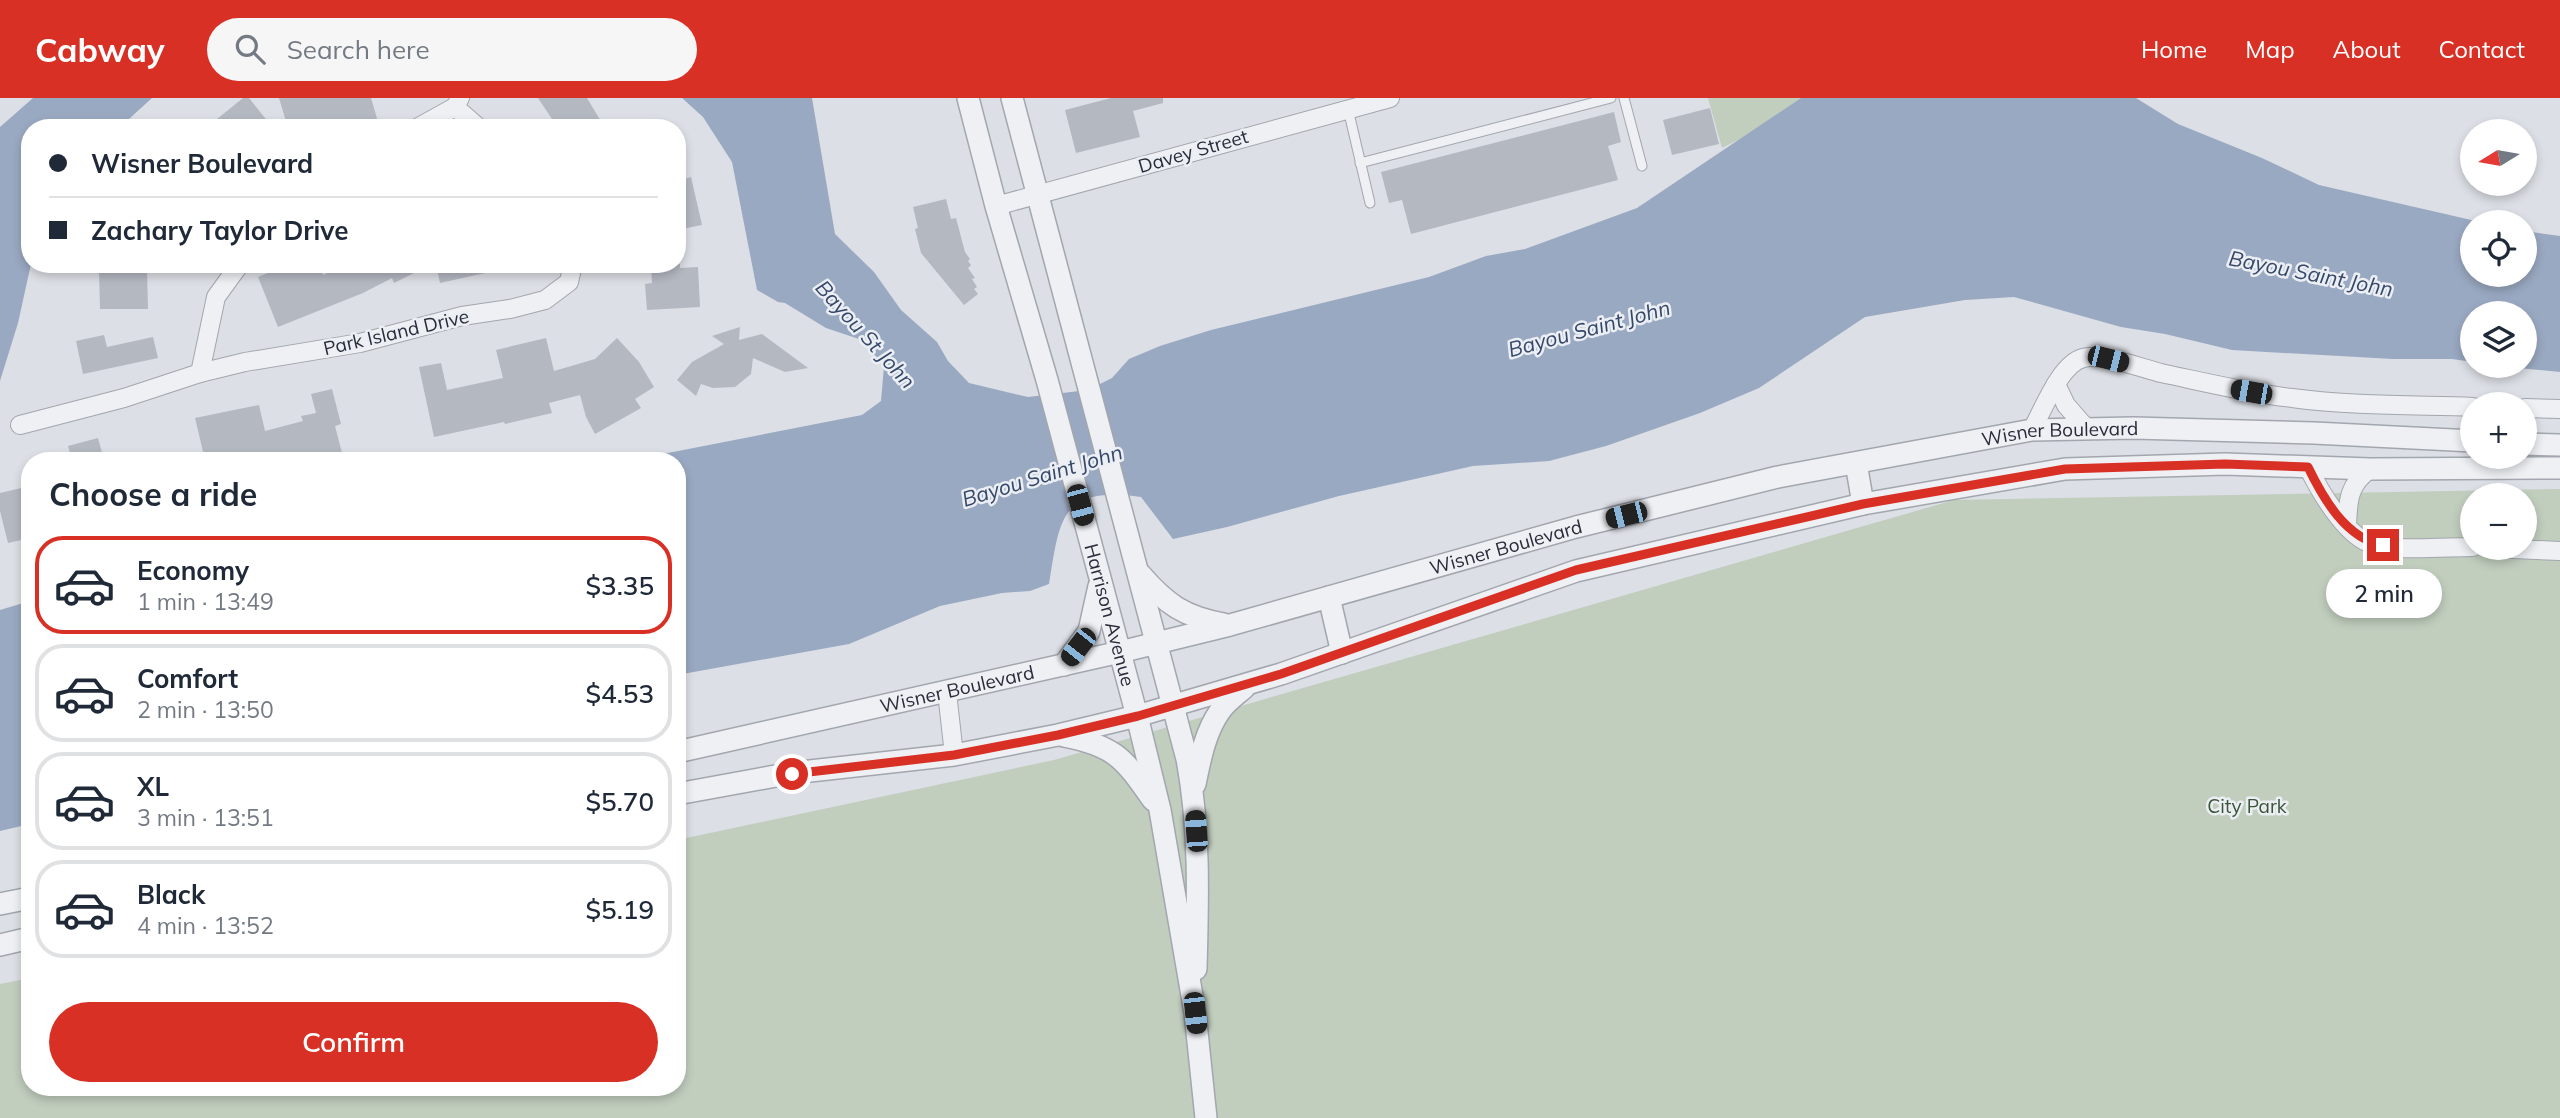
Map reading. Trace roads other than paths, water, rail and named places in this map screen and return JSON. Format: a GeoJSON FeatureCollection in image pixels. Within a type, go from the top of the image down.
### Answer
{"type":"FeatureCollection","features":[{"type":"Feature","properties":{"kind":"street","name":"Harrison Avenue"},"geometry":{"type":"LineString","coordinates":[[968,98],[1138,716],[1160,810],[1195,1013],[1206,1118]]}},
{"type":"Feature","properties":{"kind":"street","name":"Harrison Avenue"},"geometry":{"type":"LineString","coordinates":[[1012,98],[1119,511],[1174,706],[1193,793],[1198,911],[1195,1013]]}},
{"type":"Feature","properties":{"kind":"street","name":"Davey Street"},"geometry":{"type":"LineString","coordinates":[[996,206],[1336,107],[1390,98]]}},
{"type":"Feature","properties":{"kind":"street"},"geometry":{"type":"LineString","coordinates":[[431,119],[457,103],[471,119]]}},
{"type":"Feature","properties":{"kind":"street"},"geometry":{"type":"LineString","coordinates":[[200,373],[216,297],[233,273]]}},
{"type":"Feature","properties":{"kind":"street","name":"Park Island Drive"},"geometry":{"type":"LineString","coordinates":[[20,425],[245,362],[360,343],[462,316],[510,309],[545,300],[569,282],[571,273]]}},
{"type":"Feature","properties":{"kind":"street"},"geometry":{"type":"LineString","coordinates":[[2032,430],[2068,366],[2082,358],[2092,357],[2290,398],[2326,402],[2460,407]]}},
{"type":"Feature","properties":{"kind":"street"},"geometry":{"type":"LineString","coordinates":[[2056,384],[2066,405],[2086,428]]}},
{"type":"Feature","properties":{"kind":"street"},"geometry":{"type":"LineString","coordinates":[[2537,408],[2560,409]]}},
{"type":"Feature","properties":{"kind":"street","name":"Wisner Boulevard"},"geometry":{"type":"LineString","coordinates":[[686,750],[1064,666],[1230,625],[1589,524],[1778,477],[2032,430],[2086,428],[2314,433],[2460,440]]}},
{"type":"Feature","properties":{"kind":"street"},"geometry":{"type":"LineString","coordinates":[[2537,445],[2560,446]]}},
{"type":"Feature","properties":{"kind":"street"},"geometry":{"type":"LineString","coordinates":[[1856,463],[1863,504]]}},
{"type":"Feature","properties":{"kind":"street","name":"Wisner Boulevard"},"geometry":{"type":"LineString","coordinates":[[686,792],[792,774],[954,755],[1058,735],[1247,685],[1576,570],[1863,504],[2065,469],[2225,464],[2370,469],[2560,468]]}},
{"type":"Feature","properties":{"kind":"street"},"geometry":{"type":"LineString","coordinates":[[2308,467],[2319,490],[2347,526],[2368,543],[2397,547],[2460,547]]}},
{"type":"Feature","properties":{"kind":"street"},"geometry":{"type":"LineString","coordinates":[[2347,526],[2348,499],[2357,478],[2370,469]]}},
{"type":"Feature","properties":{"kind":"street"},"geometry":{"type":"LineString","coordinates":[[2537,550],[2560,551]]}},
{"type":"Feature","properties":{"kind":"street"},"geometry":{"type":"LineString","coordinates":[[1137,572],[1178,610],[1203,620],[1230,625]]}},
{"type":"Feature","properties":{"kind":"street"},"geometry":{"type":"LineString","coordinates":[[1064,666],[1089,631],[1100,581]]}},
{"type":"Feature","properties":{"kind":"street"},"geometry":{"type":"LineString","coordinates":[[1329,597],[1342,653]]}},
{"type":"Feature","properties":{"kind":"street"},"geometry":{"type":"LineString","coordinates":[[1193,793],[1200,758],[1210,729],[1220,710],[1247,685]]}},
{"type":"Feature","properties":{"kind":"street"},"geometry":{"type":"LineString","coordinates":[[947,692],[954,755]]}},
{"type":"Feature","properties":{"kind":"street"},"geometry":{"type":"LineString","coordinates":[[1058,735],[1089,741],[1122,759],[1160,810]]}},
{"type":"Feature","properties":{"kind":"street"},"geometry":{"type":"LineString","coordinates":[[0,904],[21,900]]}},
{"type":"Feature","properties":{"kind":"street"},"geometry":{"type":"LineString","coordinates":[[0,945],[21,940]]}},
{"type":"Feature","properties":{"kind":"lane"},"geometry":{"type":"LineString","coordinates":[[1360,163],[1612,98]]}},
{"type":"Feature","properties":{"kind":"lane"},"geometry":{"type":"LineString","coordinates":[[1624,98],[1642,166]]}},
{"type":"Feature","properties":{"kind":"lane"},"geometry":{"type":"LineString","coordinates":[[1336,107],[1360,163],[1370,202]]}},
{"type":"Feature","properties":{"kind":"water"},"geometry":{"type":"Polygon","coordinates":[[[33,98],[152,98],[129,119],[21,119],[21,273],[29,273],[18,323],[0,381],[0,127],[33,98]]]}},
{"type":"Feature","properties":{"kind":"water"},"geometry":{"type":"Polygon","coordinates":[[[682,98],[812,98],[835,234],[874,272],[901,310],[937,342],[948,361],[969,383],[1028,397],[1088,390],[1112,378],[1129,359],[1160,346],[1211,330],[1429,277],[1486,256],[1525,249],[1637,208],[1801,98],[2136,98],[2178,124],[2262,158],[2319,185],[2460,217],[2460,287],[2537,287],[2537,233],[2560,236],[2560,372],[2537,370],[2537,301],[2460,301],[2460,360],[2232,350],[2121,327],[2014,297],[1965,300],[1865,317],[1759,388],[1700,413],[1606,446],[1549,461],[1473,466],[1339,496],[1173,539],[1141,497],[1094,497],[1079,502],[1062,525],[1049,584],[1030,591],[1002,593],[940,606],[849,644],[686,673],[686,452],[673,452],[862,415],[881,401],[884,366],[862,340],[826,328],[785,303],[757,290],[732,162],[703,117],[682,98]]]}},
{"type":"Feature","properties":{"kind":"water"},"geometry":{"type":"Polygon","coordinates":[[[21,604],[21,826],[0,831],[0,610],[21,604]]]}},
{"type":"Feature","properties":{"kind":"water label","name":"Bayou Saint John"},"geometry":{"type":"Point","coordinates":[2311,273]}},
{"type":"Feature","properties":{"kind":"water label","name":"Bayou Saint John"},"geometry":{"type":"Point","coordinates":[1589,328]}},
{"type":"Feature","properties":{"kind":"water label","name":"Bayou St John"},"geometry":{"type":"Point","coordinates":[866,334]}},
{"type":"Feature","properties":{"kind":"water label","name":"Bayou Saint John"},"geometry":{"type":"Point","coordinates":[1042,475]}},
{"type":"Feature","properties":{"kind":"park label","name":"City Park"},"geometry":{"type":"Point","coordinates":[2247,806]}}]}
